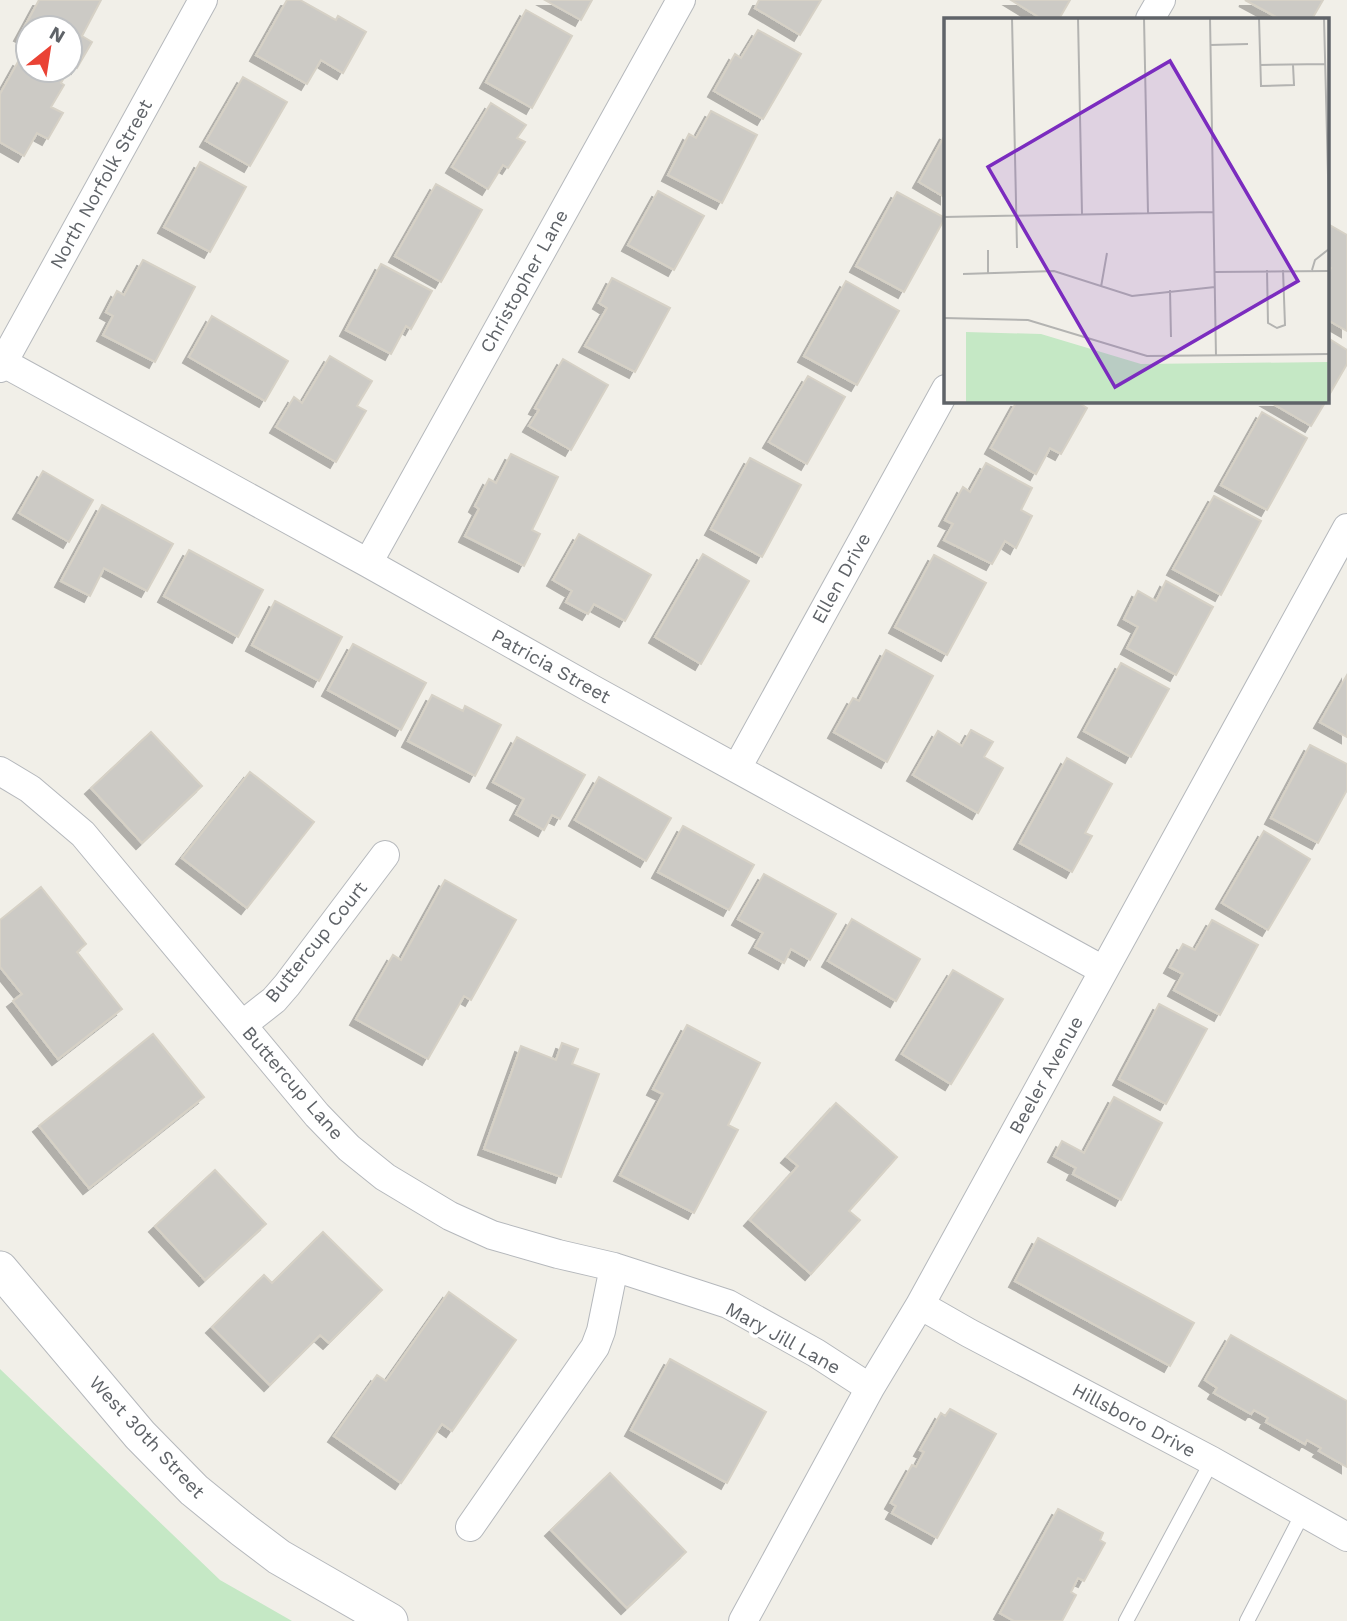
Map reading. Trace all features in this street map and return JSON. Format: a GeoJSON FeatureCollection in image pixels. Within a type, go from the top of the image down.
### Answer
{"type":"FeatureCollection","features":[{"type":"Feature","properties":{"kind":"street","name":"North Norfolk Street"},"geometry":{"type":"LineString","coordinates":[[1,364],[203,0]]}},
{"type":"Feature","properties":{"kind":"street","name":"Christopher Lane"},"geometry":{"type":"LineString","coordinates":[[368,563],[681,0]]}},
{"type":"Feature","properties":{"kind":"street"},"geometry":{"type":"LineString","coordinates":[[1151,18],[1161,0]]}},
{"type":"Feature","properties":{"kind":"street","name":"Patricia Street"},"geometry":{"type":"LineString","coordinates":[[1,364],[368,563],[1103,970]]}},
{"type":"Feature","properties":{"kind":"street","name":"Ellen Drive"},"geometry":{"type":"LineString","coordinates":[[737,768],[944,393]]}},
{"type":"Feature","properties":{"kind":"street","name":"Beeler Avenue"},"geometry":{"type":"LineString","coordinates":[[743,1621],[1347,528]]}},
{"type":"Feature","properties":{"kind":"street","name":"Buttercup Lane"},"geometry":{"type":"LineString","coordinates":[[0,771],[30,789],[83,834],[327,1126],[349,1148],[385,1177],[450,1216],[492,1235],[614,1267]]}},
{"type":"Feature","properties":{"kind":"street","name":"Buttercup Court"},"geometry":{"type":"LineString","coordinates":[[242,1025],[274,1000],[287,985],[385,855]]}},
{"type":"Feature","properties":{"kind":"street"},"geometry":{"type":"LineString","coordinates":[[470,1527],[595,1347],[601,1331],[614,1267]]}},
{"type":"Feature","properties":{"kind":"street","name":"Mary Jill Lane"},"geometry":{"type":"LineString","coordinates":[[614,1267],[728,1304],[816,1353],[870,1388]]}},
{"type":"Feature","properties":{"kind":"street","name":"West 30th Street"},"geometry":{"type":"LineString","coordinates":[[0,1269],[140,1435],[194,1490],[279,1557],[390,1621]]}},
{"type":"Feature","properties":{"kind":"street","name":"Hillsboro Drive"},"geometry":{"type":"LineString","coordinates":[[920,1305],[969,1334],[1212,1461],[1347,1538]]}},
{"type":"Feature","properties":{"kind":"lane"},"geometry":{"type":"LineString","coordinates":[[1126,1621],[1212,1461]]}},
{"type":"Feature","properties":{"kind":"lane"},"geometry":{"type":"LineString","coordinates":[[1247,1621],[1303,1513]]}},
{"type":"Feature","properties":{"kind":"green space"},"geometry":{"type":"Polygon","coordinates":[[[0,1369],[220,1580],[292,1621],[0,1621],[0,1369]]]}},
{"type":"Feature","properties":{"kind":"building"},"geometry":{"type":"Polygon","coordinates":[[[39,0],[101,0],[84,32],[84,14],[31,14],[39,0]]]}},
{"type":"Feature","properties":{"kind":"building"},"geometry":{"type":"Polygon","coordinates":[[[287,0],[300,0],[336,20],[338,16],[366,32],[343,73],[321,60],[307,84],[256,55],[287,0]]]}},
{"type":"Feature","properties":{"kind":"building"},"geometry":{"type":"Polygon","coordinates":[[[545,0],[592,0],[581,20],[545,0]]]}},
{"type":"Feature","properties":{"kind":"building"},"geometry":{"type":"Polygon","coordinates":[[[759,0],[821,0],[800,35],[755,8],[759,0]]]}},
{"type":"Feature","properties":{"kind":"building"},"geometry":{"type":"Polygon","coordinates":[[[1011,0],[1070,0],[1060,18],[1040,18],[1011,0]]]}},
{"type":"Feature","properties":{"kind":"building"},"geometry":{"type":"Polygon","coordinates":[[[1245,0],[1323,0],[1313,18],[1278,18],[1245,0]]]}},
{"type":"Feature","properties":{"kind":"building"},"geometry":{"type":"Polygon","coordinates":[[[526,10],[572,36],[532,108],[486,82],[526,10]]]}},
{"type":"Feature","properties":{"kind":"building"},"geometry":{"type":"Polygon","coordinates":[[[758,30],[801,54],[763,119],[714,91],[735,54],[741,58],[758,30]]]}},
{"type":"Feature","properties":{"kind":"building"},"geometry":{"type":"Polygon","coordinates":[[[84,37],[92,42],[84,56],[84,37]]]}},
{"type":"Feature","properties":{"kind":"building"},"geometry":{"type":"Polygon","coordinates":[[[14,69],[14,84],[64,85],[51,107],[63,113],[48,139],[37,133],[24,156],[0,142],[0,94],[14,69]]]}},
{"type":"Feature","properties":{"kind":"building"},"geometry":{"type":"Polygon","coordinates":[[[243,77],[287,102],[250,166],[206,141],[243,77]]]}},
{"type":"Feature","properties":{"kind":"building"},"geometry":{"type":"Polygon","coordinates":[[[491,103],[526,125],[517,138],[525,142],[508,168],[503,165],[488,189],[452,167],[491,103]]]}},
{"type":"Feature","properties":{"kind":"building"},"geometry":{"type":"Polygon","coordinates":[[[711,111],[757,135],[722,203],[668,175],[689,134],[696,138],[711,111]]]}},
{"type":"Feature","properties":{"kind":"building"},"geometry":{"type":"Polygon","coordinates":[[[944,137],[944,197],[919,182],[944,137]]]}},
{"type":"Feature","properties":{"kind":"building"},"geometry":{"type":"Polygon","coordinates":[[[200,162],[246,187],[210,252],[164,227],[200,162]]]}},
{"type":"Feature","properties":{"kind":"building"},"geometry":{"type":"Polygon","coordinates":[[[436,184],[482,210],[441,282],[395,256],[436,184]]]}},
{"type":"Feature","properties":{"kind":"building"},"geometry":{"type":"Polygon","coordinates":[[[658,191],[704,216],[674,270],[628,245],[658,191]]]}},
{"type":"Feature","properties":{"kind":"building"},"geometry":{"type":"Polygon","coordinates":[[[897,192],[944,217],[904,292],[856,266],[897,192]]]}},
{"type":"Feature","properties":{"kind":"building"},"geometry":{"type":"Polygon","coordinates":[[[1330,225],[1347,235],[1347,331],[1330,321],[1330,225]]]}},
{"type":"Feature","properties":{"kind":"building"},"geometry":{"type":"Polygon","coordinates":[[[143,260],[195,287],[155,362],[103,335],[113,316],[106,312],[117,291],[124,295],[143,260]]]}},
{"type":"Feature","properties":{"kind":"building"},"geometry":{"type":"Polygon","coordinates":[[[381,264],[432,291],[411,329],[406,326],[391,354],[346,330],[381,264]]]}},
{"type":"Feature","properties":{"kind":"building"},"geometry":{"type":"Polygon","coordinates":[[[612,278],[670,308],[635,372],[585,346],[607,308],[599,303],[612,278]]]}},
{"type":"Feature","properties":{"kind":"building"},"geometry":{"type":"Polygon","coordinates":[[[846,281],[899,311],[857,385],[804,356],[846,281]]]}},
{"type":"Feature","properties":{"kind":"building"},"geometry":{"type":"Polygon","coordinates":[[[212,316],[288,361],[265,401],[189,357],[212,316]]]}},
{"type":"Feature","properties":{"kind":"building"},"geometry":{"type":"Polygon","coordinates":[[[1330,339],[1347,350],[1347,364],[1330,394],[1330,339]]]}},
{"type":"Feature","properties":{"kind":"building"},"geometry":{"type":"Polygon","coordinates":[[[330,356],[372,381],[357,406],[366,411],[336,462],[276,427],[294,397],[302,403],[330,356]]]}},
{"type":"Feature","properties":{"kind":"building"},"geometry":{"type":"Polygon","coordinates":[[[563,359],[608,385],[571,450],[529,426],[539,410],[535,408],[563,359]]]}},
{"type":"Feature","properties":{"kind":"building"},"geometry":{"type":"Polygon","coordinates":[[[808,376],[845,397],[807,464],[769,442],[808,376]]]}},
{"type":"Feature","properties":{"kind":"building"},"geometry":{"type":"Polygon","coordinates":[[[1016,402],[1078,402],[1087,408],[1061,454],[1050,448],[1036,474],[991,448],[1016,402]]]}},
{"type":"Feature","properties":{"kind":"building"},"geometry":{"type":"Polygon","coordinates":[[[1270,402],[1325,402],[1311,426],[1270,402]]]}},
{"type":"Feature","properties":{"kind":"building"},"geometry":{"type":"Polygon","coordinates":[[[1262,412],[1307,438],[1267,510],[1221,485],[1262,412]]]}},
{"type":"Feature","properties":{"kind":"building"},"geometry":{"type":"Polygon","coordinates":[[[511,454],[558,477],[532,530],[540,534],[524,566],[465,536],[479,509],[475,506],[489,479],[496,483],[511,454]]]}},
{"type":"Feature","properties":{"kind":"building"},"geometry":{"type":"Polygon","coordinates":[[[750,458],[801,485],[762,557],[711,529],[750,458]]]}},
{"type":"Feature","properties":{"kind":"building"},"geometry":{"type":"Polygon","coordinates":[[[986,463],[1032,488],[1021,510],[1032,516],[1016,548],[1005,541],[992,564],[944,540],[953,524],[945,520],[963,487],[970,492],[986,463]]]}},
{"type":"Feature","properties":{"kind":"building"},"geometry":{"type":"Polygon","coordinates":[[[43,471],[93,500],[69,542],[19,513],[43,471]]]}},
{"type":"Feature","properties":{"kind":"building"},"geometry":{"type":"Polygon","coordinates":[[[1214,496],[1261,521],[1221,595],[1173,569],[1214,496]]]}},
{"type":"Feature","properties":{"kind":"building"},"geometry":{"type":"Polygon","coordinates":[[[102,505],[173,544],[147,591],[104,568],[90,596],[61,581],[102,505]]]}},
{"type":"Feature","properties":{"kind":"building"},"geometry":{"type":"Polygon","coordinates":[[[579,534],[651,575],[625,621],[594,604],[588,614],[566,602],[572,591],[553,580],[579,534]]]}},
{"type":"Feature","properties":{"kind":"building"},"geometry":{"type":"Polygon","coordinates":[[[189,550],[263,590],[238,637],[164,596],[189,550]]]}},
{"type":"Feature","properties":{"kind":"building"},"geometry":{"type":"Polygon","coordinates":[[[703,554],[749,581],[701,664],[655,637],[703,554]]]}},
{"type":"Feature","properties":{"kind":"building"},"geometry":{"type":"Polygon","coordinates":[[[934,555],[986,583],[947,655],[895,627],[934,555]]]}},
{"type":"Feature","properties":{"kind":"building"},"geometry":{"type":"Polygon","coordinates":[[[1166,581],[1213,607],[1176,675],[1127,648],[1138,627],[1124,619],[1138,591],[1156,601],[1166,581]]]}},
{"type":"Feature","properties":{"kind":"building"},"geometry":{"type":"Polygon","coordinates":[[[275,601],[342,637],[319,681],[252,645],[275,601]]]}},
{"type":"Feature","properties":{"kind":"building"},"geometry":{"type":"Polygon","coordinates":[[[353,644],[426,683],[401,730],[328,690],[353,644]]]}},
{"type":"Feature","properties":{"kind":"building"},"geometry":{"type":"Polygon","coordinates":[[[886,650],[933,676],[887,762],[834,732],[853,698],[859,701],[886,650]]]}},
{"type":"Feature","properties":{"kind":"building"},"geometry":{"type":"Polygon","coordinates":[[[1121,663],[1169,689],[1131,757],[1084,731],[1121,663]]]}},
{"type":"Feature","properties":{"kind":"building"},"geometry":{"type":"Polygon","coordinates":[[[1347,675],[1347,737],[1320,722],[1347,675]]]}},
{"type":"Feature","properties":{"kind":"building"},"geometry":{"type":"Polygon","coordinates":[[[432,695],[463,711],[465,706],[501,725],[475,776],[408,741],[432,695]]]}},
{"type":"Feature","properties":{"kind":"building"},"geometry":{"type":"Polygon","coordinates":[[[971,730],[993,742],[984,757],[1003,768],[978,813],[913,775],[938,731],[962,746],[971,730]]]}},
{"type":"Feature","properties":{"kind":"building"},"geometry":{"type":"Polygon","coordinates":[[[151,732],[202,786],[142,843],[91,788],[151,732]]]}},
{"type":"Feature","properties":{"kind":"building"},"geometry":{"type":"Polygon","coordinates":[[[517,737],[585,775],[560,819],[552,815],[544,830],[516,814],[524,799],[493,782],[517,737]]]}},
{"type":"Feature","properties":{"kind":"building"},"geometry":{"type":"Polygon","coordinates":[[[1310,745],[1347,764],[1347,790],[1318,843],[1271,818],[1310,745]]]}},
{"type":"Feature","properties":{"kind":"building"},"geometry":{"type":"Polygon","coordinates":[[[1067,758],[1112,784],[1085,833],[1092,836],[1072,872],[1020,843],[1067,758]]]}},
{"type":"Feature","properties":{"kind":"building"},"geometry":{"type":"Polygon","coordinates":[[[250,772],[314,822],[247,908],[182,858],[250,772]]]}},
{"type":"Feature","properties":{"kind":"building"},"geometry":{"type":"Polygon","coordinates":[[[599,777],[671,818],[646,861],[575,820],[599,777]]]}},
{"type":"Feature","properties":{"kind":"building"},"geometry":{"type":"Polygon","coordinates":[[[683,826],[754,865],[729,910],[658,872],[683,826]]]}},
{"type":"Feature","properties":{"kind":"building"},"geometry":{"type":"Polygon","coordinates":[[[1264,831],[1310,859],[1268,930],[1222,903],[1264,831]]]}},
{"type":"Feature","properties":{"kind":"building"},"geometry":{"type":"Polygon","coordinates":[[[764,874],[836,914],[810,960],[791,949],[784,963],[755,947],[763,933],[738,919],[764,874]]]}},
{"type":"Feature","properties":{"kind":"building"},"geometry":{"type":"Polygon","coordinates":[[[445,880],[516,920],[471,1000],[464,996],[428,1059],[356,1019],[393,955],[401,960],[445,880]]]}},
{"type":"Feature","properties":{"kind":"building"},"geometry":{"type":"Polygon","coordinates":[[[41,887],[86,944],[77,952],[122,1009],[58,1059],[13,1001],[22,994],[0,967],[0,920],[41,887]]]}},
{"type":"Feature","properties":{"kind":"building"},"geometry":{"type":"Polygon","coordinates":[[[852,919],[920,959],[896,1001],[828,961],[852,919]]]}},
{"type":"Feature","properties":{"kind":"building"},"geometry":{"type":"Polygon","coordinates":[[[1212,920],[1258,945],[1220,1015],[1174,990],[1183,974],[1170,967],[1183,944],[1195,950],[1212,920]]]}},
{"type":"Feature","properties":{"kind":"building"},"geometry":{"type":"Polygon","coordinates":[[[953,970],[1003,999],[951,1084],[902,1054],[953,970]]]}},
{"type":"Feature","properties":{"kind":"building"},"geometry":{"type":"Polygon","coordinates":[[[1159,1004],[1207,1029],[1166,1104],[1119,1079],[1159,1004]]]}},
{"type":"Feature","properties":{"kind":"building"},"geometry":{"type":"Polygon","coordinates":[[[687,1025],[760,1063],[728,1125],[738,1130],[694,1213],[620,1175],[663,1094],[653,1089],[687,1025]]]}},
{"type":"Feature","properties":{"kind":"building"},"geometry":{"type":"Polygon","coordinates":[[[153,1034],[204,1097],[89,1188],[39,1126],[153,1034]]]}},
{"type":"Feature","properties":{"kind":"building"},"geometry":{"type":"Polygon","coordinates":[[[562,1043],[578,1049],[572,1064],[599,1074],[561,1177],[484,1149],[521,1046],[556,1060],[562,1043]]]}},
{"type":"Feature","properties":{"kind":"building"},"geometry":{"type":"Polygon","coordinates":[[[1114,1097],[1162,1123],[1121,1200],[1073,1174],[1076,1168],[1054,1156],[1062,1141],[1084,1153],[1114,1097]]]}},
{"type":"Feature","properties":{"kind":"building"},"geometry":{"type":"Polygon","coordinates":[[[836,1103],[897,1157],[849,1211],[860,1220],[811,1274],[750,1220],[798,1166],[787,1157],[836,1103]]]}},
{"type":"Feature","properties":{"kind":"building"},"geometry":{"type":"Polygon","coordinates":[[[215,1170],[266,1224],[205,1280],[155,1226],[215,1170]]]}},
{"type":"Feature","properties":{"kind":"building"},"geometry":{"type":"Polygon","coordinates":[[[323,1232],[382,1290],[329,1343],[320,1335],[270,1385],[212,1327],[264,1275],[272,1283],[323,1232]]]}},
{"type":"Feature","properties":{"kind":"building"},"geometry":{"type":"Polygon","coordinates":[[[1038,1238],[1194,1323],[1170,1366],[1015,1281],[1038,1238]]]}},
{"type":"Feature","properties":{"kind":"building"},"geometry":{"type":"Polygon","coordinates":[[[449,1292],[516,1340],[452,1431],[442,1424],[401,1483],[334,1436],[377,1375],[386,1381],[449,1292]]]}},
{"type":"Feature","properties":{"kind":"building"},"geometry":{"type":"Polygon","coordinates":[[[1231,1335],[1347,1401],[1347,1467],[1319,1451],[1321,1448],[1307,1440],[1305,1444],[1266,1422],[1268,1418],[1254,1410],[1251,1414],[1214,1393],[1217,1388],[1205,1380],[1231,1335]]]}},
{"type":"Feature","properties":{"kind":"building"},"geometry":{"type":"Polygon","coordinates":[[[670,1359],[766,1412],[727,1483],[631,1430],[670,1359]]]}},
{"type":"Feature","properties":{"kind":"building"},"geometry":{"type":"Polygon","coordinates":[[[950,1409],[996,1434],[937,1538],[892,1513],[896,1506],[891,1503],[912,1465],[916,1467],[924,1452],[920,1450],[941,1413],[945,1416],[950,1409]]]}},
{"type":"Feature","properties":{"kind":"building"},"geometry":{"type":"Polygon","coordinates":[[[610,1473],[686,1552],[627,1608],[551,1530],[610,1473]]]}},
{"type":"Feature","properties":{"kind":"building"},"geometry":{"type":"Polygon","coordinates":[[[1058,1509],[1103,1533],[1100,1540],[1105,1543],[1084,1581],[1078,1578],[1071,1592],[1076,1595],[1062,1621],[1014,1621],[1000,1613],[1058,1509]]]}}]}
